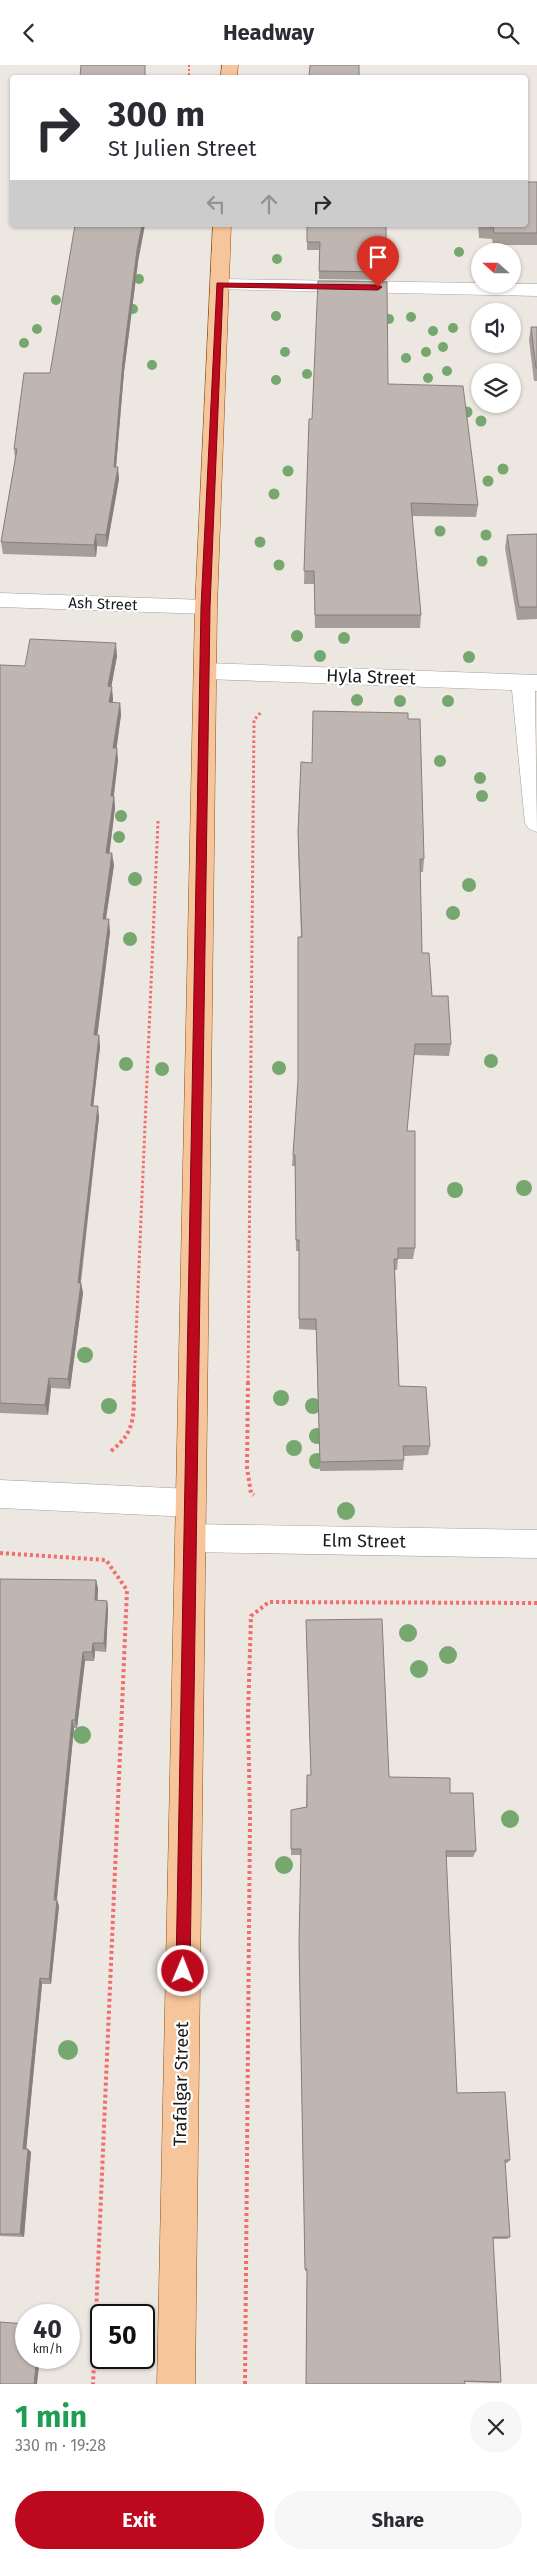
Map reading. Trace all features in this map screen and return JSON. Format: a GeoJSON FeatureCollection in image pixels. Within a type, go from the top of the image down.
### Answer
{"type":"FeatureCollection","features":[{"type":"Feature","properties":{"kind":"main road","name":"Trafalgar Street"},"geometry":{"type":"LineString","coordinates":[[176,2384],[206,607],[222,227]]}},
{"type":"Feature","properties":{"kind":"street"},"geometry":{"type":"LineString","coordinates":[[220,285],[537,290]]}},
{"type":"Feature","properties":{"kind":"street","name":"Ash Street"},"geometry":{"type":"LineString","coordinates":[[0,600],[206,607]]}},
{"type":"Feature","properties":{"kind":"street","name":"Hyla Street"},"geometry":{"type":"LineString","coordinates":[[205,671],[530,683]]}},
{"type":"Feature","properties":{"kind":"street"},"geometry":{"type":"LineString","coordinates":[[530,683],[537,823]]}},
{"type":"Feature","properties":{"kind":"street"},"geometry":{"type":"LineString","coordinates":[[0,1494],[191,1503]]}},
{"type":"Feature","properties":{"kind":"street","name":"Elm Street"},"geometry":{"type":"LineString","coordinates":[[190,1538],[537,1544]]}},
{"type":"Feature","properties":{"kind":"path"},"geometry":{"type":"LineString","coordinates":[[259,1499],[251,1493],[247,1468],[254,720],[270,705]]}},
{"type":"Feature","properties":{"kind":"path"},"geometry":{"type":"LineString","coordinates":[[111,1451],[125,1441],[132,1425],[158,817]]}},
{"type":"Feature","properties":{"kind":"path"},"geometry":{"type":"LineString","coordinates":[[0,1553],[106,1560],[127,1590],[93,2384]]}},
{"type":"Feature","properties":{"kind":"path"},"geometry":{"type":"LineString","coordinates":[[245,2384],[250,1827],[248,1715],[249,1630],[251,1616],[269,1602],[537,1603]]}},
{"type":"Feature","properties":{"kind":"building"},"geometry":{"type":"Polygon","coordinates":[[[81,65],[145,65],[145,75],[80,75],[81,65]]]}},
{"type":"Feature","properties":{"kind":"building"},"geometry":{"type":"Polygon","coordinates":[[[310,65],[359,65],[359,75],[309,75],[310,65]]]}},
{"type":"Feature","properties":{"kind":"building"},"geometry":{"type":"Polygon","coordinates":[[[528,182],[537,182],[537,233],[494,233],[493,227],[528,227],[528,182]]]}},
{"type":"Feature","properties":{"kind":"building"},"geometry":{"type":"Polygon","coordinates":[[[75,227],[142,227],[123,360],[114,467],[118,467],[106,535],[96,534],[94,545],[1,542],[17,449],[14,449],[24,373],[50,373],[75,227]]]}},
{"type":"Feature","properties":{"kind":"building"},"geometry":{"type":"Polygon","coordinates":[[[307,227],[386,227],[386,272],[319,271],[320,242],[307,242],[307,227]]]}},
{"type":"Feature","properties":{"kind":"building"},"geometry":{"type":"Polygon","coordinates":[[[318,281],[387,282],[388,384],[463,386],[478,505],[411,503],[421,615],[315,615],[314,571],[304,571],[309,419],[312,419],[318,281]]]}},
{"type":"Feature","properties":{"kind":"building"},"geometry":{"type":"Polygon","coordinates":[[[531,327],[537,327],[537,368],[536,368],[531,327]]]}},
{"type":"Feature","properties":{"kind":"building"},"geometry":{"type":"Polygon","coordinates":[[[537,534],[537,607],[519,607],[507,535],[537,534]]]}},
{"type":"Feature","properties":{"kind":"building"},"geometry":{"type":"Polygon","coordinates":[[[30,639],[116,643],[108,686],[112,687],[109,702],[120,703],[113,748],[117,748],[111,796],[114,796],[106,853],[112,853],[103,919],[109,919],[94,1035],[99,1035],[91,1106],[98,1106],[78,1283],[81,1283],[68,1379],[49,1378],[45,1405],[0,1403],[0,665],[25,666],[30,639]]]}},
{"type":"Feature","properties":{"kind":"building"},"geometry":{"type":"Polygon","coordinates":[[[313,711],[408,713],[408,719],[420,719],[424,859],[420,859],[422,953],[429,953],[432,996],[448,996],[451,1044],[415,1044],[407,1131],[415,1131],[415,1248],[398,1248],[398,1259],[394,1259],[399,1386],[426,1387],[430,1446],[403,1446],[404,1460],[320,1462],[316,1319],[299,1319],[299,1240],[296,1240],[295,1155],[293,1155],[298,1080],[298,937],[302,937],[298,832],[301,762],[312,763],[313,711]]]}},
{"type":"Feature","properties":{"kind":"building"},"geometry":{"type":"Polygon","coordinates":[[[0,1579],[96,1580],[95,1600],[107,1601],[104,1643],[93,1643],[92,1652],[83,1652],[75,1720],[72,1720],[54,1900],[57,1900],[49,1979],[40,1978],[23,2149],[28,2149],[20,2234],[0,2234],[0,1579]]]}},
{"type":"Feature","properties":{"kind":"building"},"geometry":{"type":"Polygon","coordinates":[[[382,1619],[389,1777],[450,1778],[450,1793],[473,1793],[476,1851],[446,1851],[457,2093],[505,2092],[510,2160],[505,2160],[510,2237],[493,2237],[501,2382],[464,2381],[465,2384],[306,2384],[307,2269],[305,2269],[299,1942],[301,1849],[291,1849],[291,1810],[307,1807],[307,1775],[311,1775],[306,1620],[382,1619]]]}},
{"type":"Feature","properties":{"kind":"building"},"geometry":{"type":"Polygon","coordinates":[[[0,2322],[15,2323],[15,2369],[36,2369],[34,2384],[0,2384],[0,2322]]]}},
{"type":"Feature","properties":{"kind":"route"},"geometry":{"type":"LineString","coordinates":[[183,1971],[206,607],[220,285],[378,287]]}}]}
